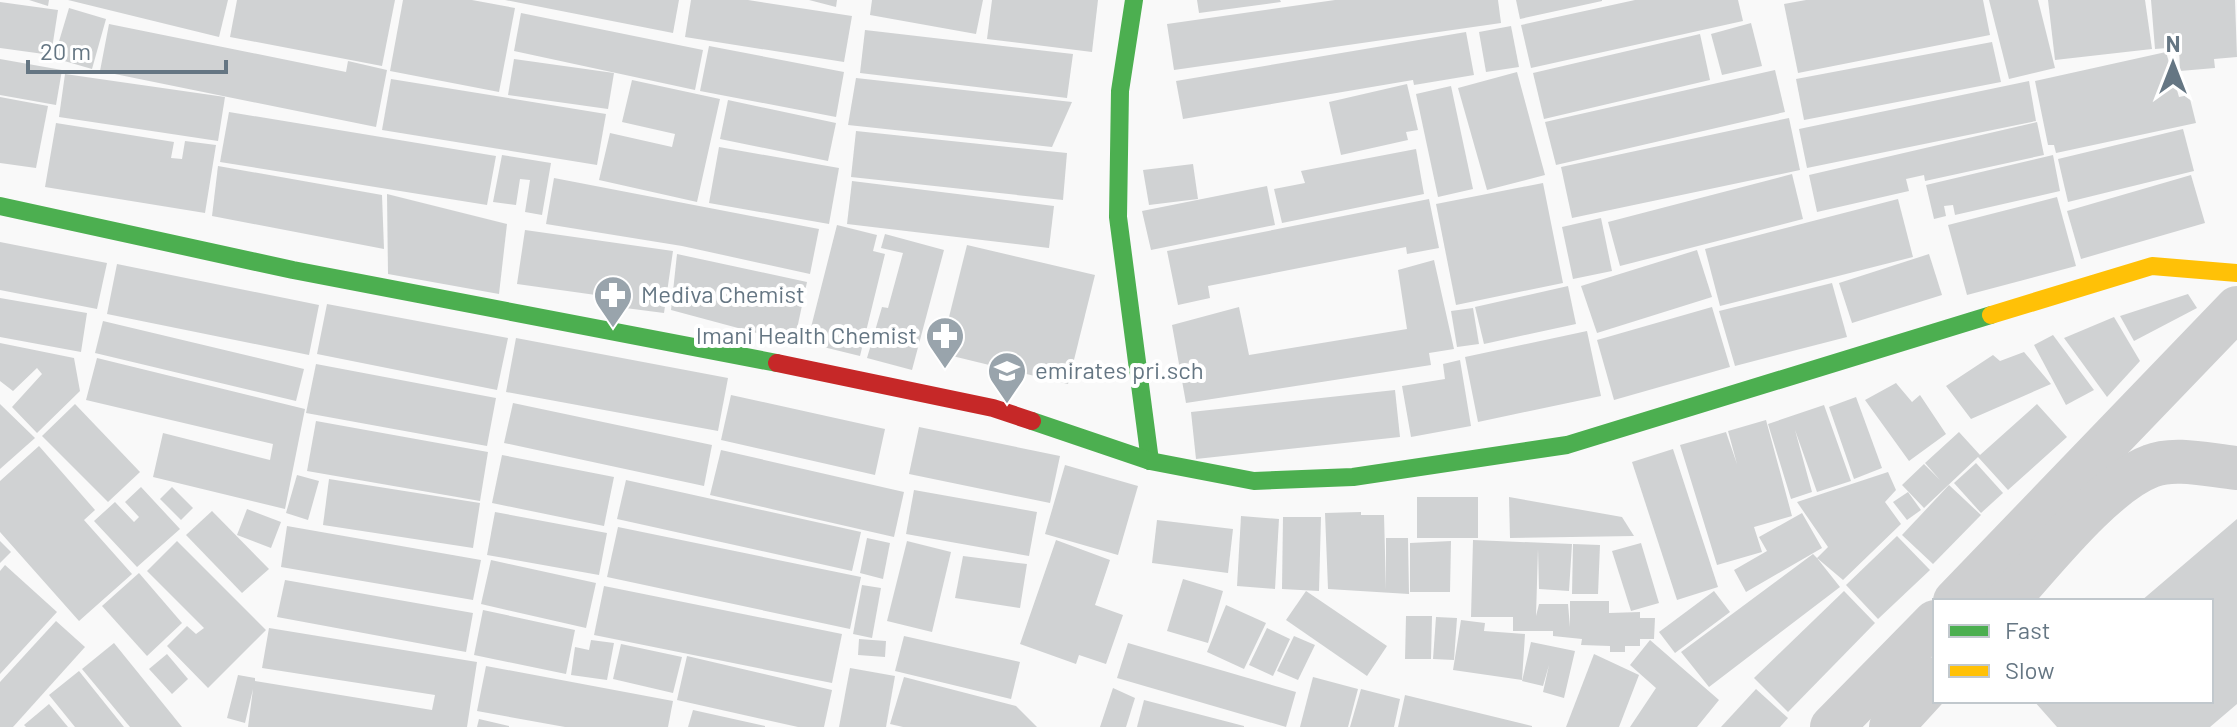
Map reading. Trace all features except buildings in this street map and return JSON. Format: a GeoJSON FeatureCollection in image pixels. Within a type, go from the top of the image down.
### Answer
{"type":"FeatureCollection","features":[{"type":"Feature","properties":{"kind":"street"},"geometry":{"type":"LineString","coordinates":[[1134,0],[1120,91],[1118,217],[1150,461]]}},
{"type":"Feature","properties":{"kind":"street"},"geometry":{"type":"LineString","coordinates":[[0,206],[278,267],[684,344],[993,408],[1150,461],[1254,481],[1353,477],[1567,445],[2152,266],[2237,273]]}},
{"type":"Feature","properties":{"kind":"street"},"geometry":{"type":"LineString","coordinates":[[1957,599],[2237,308]]}},
{"type":"Feature","properties":{"kind":"street"},"geometry":{"type":"LineString","coordinates":[[2009,599],[2111,491],[2152,465],[2185,463],[2237,468]]}},
{"type":"Feature","properties":{"kind":"street"},"geometry":{"type":"LineString","coordinates":[[1832,727],[1933,624]]}},
{"type":"Feature","properties":{"kind":"street"},"geometry":{"type":"LineString","coordinates":[[1891,727],[1933,681]]}},
{"type":"Feature","properties":{"kind":"traffic: fast"},"geometry":{"type":"LineString","coordinates":[[1134,0],[1120,91],[1118,217],[1150,461]]}},
{"type":"Feature","properties":{"kind":"traffic: fast"},"geometry":{"type":"LineString","coordinates":[[0,206],[293,270],[777,363]]}},
{"type":"Feature","properties":{"kind":"traffic: fast"},"geometry":{"type":"LineString","coordinates":[[1032,421],[1150,461],[1254,481],[1353,477],[1567,445],[1991,315]]}},
{"type":"Feature","properties":{"kind":"traffic: slow"},"geometry":{"type":"LineString","coordinates":[[1991,315],[2152,266],[2237,273]]}},
{"type":"Feature","properties":{"kind":"traffic: jam"},"geometry":{"type":"LineString","coordinates":[[777,363],[993,408],[1032,421]]}},
{"type":"Feature","properties":{"kind":"place","name":"Mediva Chemist"},"geometry":{"type":"Point","coordinates":[613,329]}},
{"type":"Feature","properties":{"kind":"place","name":"Imani Health Chemist"},"geometry":{"type":"Point","coordinates":[945,370]}},
{"type":"Feature","properties":{"kind":"place","name":"emirates pri.sch"},"geometry":{"type":"Point","coordinates":[1007,405]}}]}
